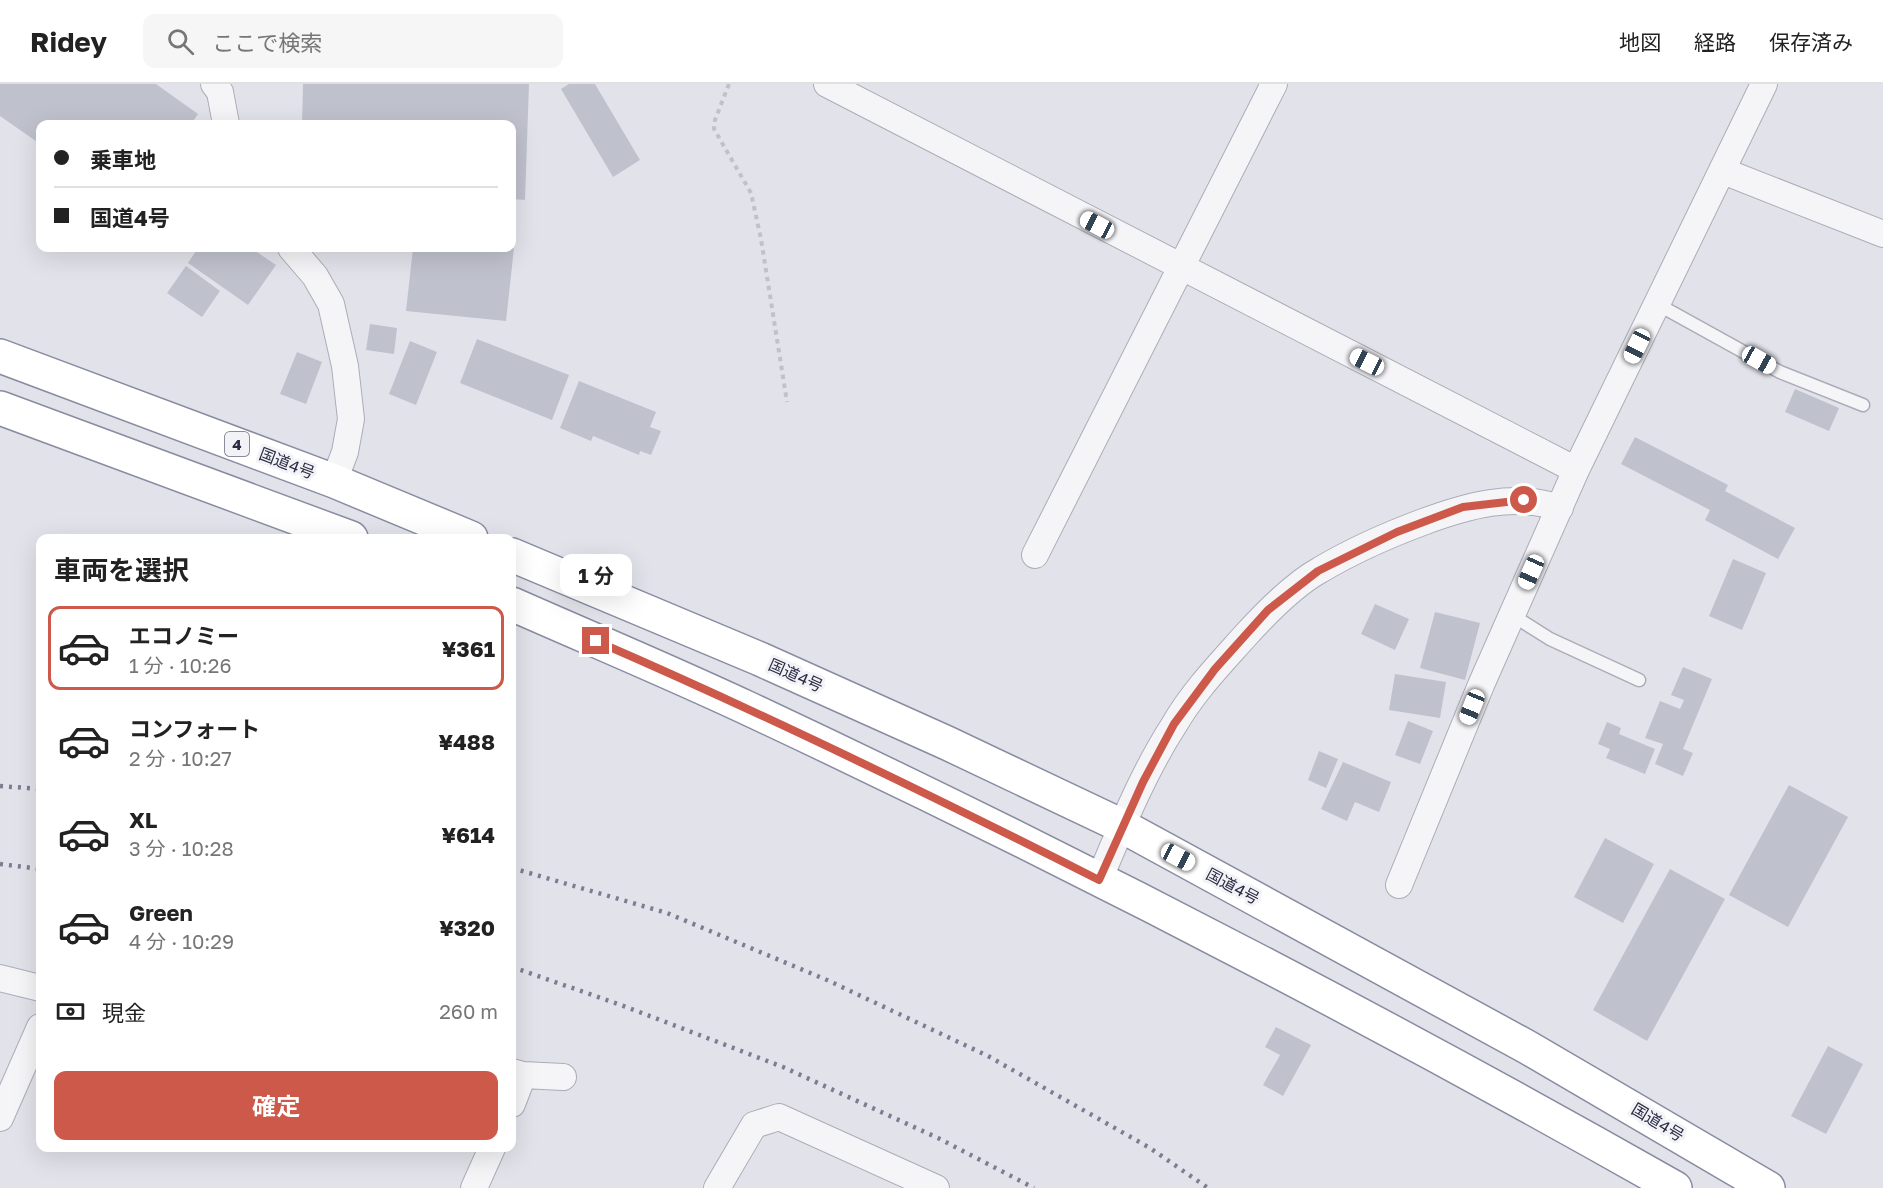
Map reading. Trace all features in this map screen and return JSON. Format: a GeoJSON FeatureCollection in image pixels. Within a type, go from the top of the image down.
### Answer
{"type":"FeatureCollection","features":[{"type":"Feature","properties":{"kind":"highway","name":"国道4号"},"geometry":{"type":"LineString","coordinates":[[0,356],[334,481],[461,534]]}},
{"type":"Feature","properties":{"kind":"highway"},"geometry":{"type":"LineString","coordinates":[[0,408],[340,534]]}},
{"type":"Feature","properties":{"kind":"highway","name":"国道4号"},"geometry":{"type":"LineString","coordinates":[[516,557],[760,659],[947,743],[1122,826],[1527,1047],[1768,1188]]}},
{"type":"Feature","properties":{"kind":"highway"},"geometry":{"type":"LineString","coordinates":[[516,606],[743,705],[926,793],[1335,1001],[1675,1188]]}},
{"type":"Feature","properties":{"kind":"street"},"geometry":{"type":"LineString","coordinates":[[214,84],[220,92],[225,120]]}},
{"type":"Feature","properties":{"kind":"street"},"geometry":{"type":"LineString","coordinates":[[827,84],[1576,470]]}},
{"type":"Feature","properties":{"kind":"street"},"geometry":{"type":"LineString","coordinates":[[1035,555],[1274,84]]}},
{"type":"Feature","properties":{"kind":"street"},"geometry":{"type":"LineString","coordinates":[[1398,885],[1576,470],[1764,84]]}},
{"type":"Feature","properties":{"kind":"street"},"geometry":{"type":"LineString","coordinates":[[1723,171],[1883,234]]}},
{"type":"Feature","properties":{"kind":"street"},"geometry":{"type":"LineString","coordinates":[[294,252],[315,276],[331,304],[345,366],[351,418],[345,452],[334,481]]}},
{"type":"Feature","properties":{"kind":"street"},"geometry":{"type":"LineString","coordinates":[[1099,880],[1143,782],[1174,724],[1215,669],[1268,610],[1318,571],[1397,532],[1463,507],[1524,500],[1560,507]]}},
{"type":"Feature","properties":{"kind":"street"},"geometry":{"type":"LineString","coordinates":[[0,978],[36,987]]}},
{"type":"Feature","properties":{"kind":"street"},"geometry":{"type":"LineString","coordinates":[[0,1118],[36,1035]]}},
{"type":"Feature","properties":{"kind":"street"},"geometry":{"type":"LineString","coordinates":[[517,1074],[563,1077]]}},
{"type":"Feature","properties":{"kind":"street"},"geometry":{"type":"LineString","coordinates":[[717,1188],[754,1125],[779,1117],[936,1188]]}},
{"type":"Feature","properties":{"kind":"street"},"geometry":{"type":"LineString","coordinates":[[474,1188],[490,1152]]}},
{"type":"Feature","properties":{"kind":"lane"},"geometry":{"type":"LineString","coordinates":[[1657,304],[1780,372],[1863,405]]}},
{"type":"Feature","properties":{"kind":"lane"},"geometry":{"type":"LineString","coordinates":[[1512,615],[1550,639],[1639,680]]}},
{"type":"Feature","properties":{"kind":"path"},"geometry":{"type":"LineString","coordinates":[[729,84],[715,120],[714,129],[751,193],[761,238],[787,402]]}},
{"type":"Feature","properties":{"kind":"building"},"geometry":{"type":"Polygon","coordinates":[[[0,84],[156,84],[198,114],[194,120],[36,120],[36,141],[0,116],[0,84]]]}},
{"type":"Feature","properties":{"kind":"building"},"geometry":{"type":"Polygon","coordinates":[[[303,84],[529,84],[525,200],[516,199],[516,120],[302,120],[303,84]]]}},
{"type":"Feature","properties":{"kind":"building"},"geometry":{"type":"Polygon","coordinates":[[[569,84],[595,84],[640,160],[613,177],[561,89],[569,84]]]}},
{"type":"Feature","properties":{"kind":"building"},"geometry":{"type":"Polygon","coordinates":[[[195,252],[257,252],[276,265],[248,305],[188,263],[195,252]]]}},
{"type":"Feature","properties":{"kind":"building"},"geometry":{"type":"Polygon","coordinates":[[[413,252],[514,252],[506,321],[406,311],[413,252]]]}},
{"type":"Feature","properties":{"kind":"building"},"geometry":{"type":"Polygon","coordinates":[[[186,266],[220,291],[202,317],[167,293],[186,266]]]}},
{"type":"Feature","properties":{"kind":"building"},"geometry":{"type":"Polygon","coordinates":[[[370,324],[397,328],[394,354],[366,350],[370,324]]]}},
{"type":"Feature","properties":{"kind":"building"},"geometry":{"type":"Polygon","coordinates":[[[477,339],[569,375],[552,420],[460,383],[477,339]]]}},
{"type":"Feature","properties":{"kind":"building"},"geometry":{"type":"Polygon","coordinates":[[[410,341],[437,352],[416,405],[389,394],[410,341]]]}},
{"type":"Feature","properties":{"kind":"building"},"geometry":{"type":"Polygon","coordinates":[[[297,352],[322,362],[306,404],[280,394],[297,352]]]}},
{"type":"Feature","properties":{"kind":"building"},"geometry":{"type":"Polygon","coordinates":[[[579,381],[656,412],[650,427],[661,431],[651,455],[640,451],[639,455],[593,436],[591,441],[560,428],[579,381]]]}},
{"type":"Feature","properties":{"kind":"building"},"geometry":{"type":"Polygon","coordinates":[[[1795,389],[1839,408],[1829,431],[1785,412],[1795,389]]]}},
{"type":"Feature","properties":{"kind":"building"},"geometry":{"type":"Polygon","coordinates":[[[1635,437],[1728,485],[1725,491],[1795,528],[1778,559],[1705,520],[1710,510],[1621,464],[1635,437]]]}},
{"type":"Feature","properties":{"kind":"building"},"geometry":{"type":"Polygon","coordinates":[[[1733,559],[1766,573],[1742,630],[1709,616],[1733,559]]]}},
{"type":"Feature","properties":{"kind":"building"},"geometry":{"type":"Polygon","coordinates":[[[1375,604],[1409,619],[1395,650],[1361,634],[1375,604]]]}},
{"type":"Feature","properties":{"kind":"building"},"geometry":{"type":"Polygon","coordinates":[[[1435,612],[1480,623],[1465,680],[1420,668],[1435,612]]]}},
{"type":"Feature","properties":{"kind":"building"},"geometry":{"type":"Polygon","coordinates":[[[1683,667],[1712,679],[1683,749],[1693,753],[1683,776],[1655,764],[1663,744],[1645,738],[1660,701],[1680,709],[1684,700],[1671,695],[1683,667]]]}},
{"type":"Feature","properties":{"kind":"building"},"geometry":{"type":"Polygon","coordinates":[[[1395,674],[1446,682],[1440,718],[1389,710],[1395,674]]]}},
{"type":"Feature","properties":{"kind":"building"},"geometry":{"type":"Polygon","coordinates":[[[1408,721],[1433,731],[1420,764],[1395,755],[1408,721]]]}},
{"type":"Feature","properties":{"kind":"building"},"geometry":{"type":"Polygon","coordinates":[[[1607,722],[1621,728],[1619,734],[1655,749],[1645,774],[1606,758],[1610,749],[1598,744],[1607,722]]]}},
{"type":"Feature","properties":{"kind":"building"},"geometry":{"type":"Polygon","coordinates":[[[1319,751],[1338,759],[1326,788],[1308,780],[1319,751]]]}},
{"type":"Feature","properties":{"kind":"building"},"geometry":{"type":"Polygon","coordinates":[[[1343,762],[1391,782],[1379,812],[1355,802],[1347,821],[1321,809],[1343,762]]]}},
{"type":"Feature","properties":{"kind":"building"},"geometry":{"type":"Polygon","coordinates":[[[1789,785],[1848,817],[1788,927],[1729,895],[1789,785]]]}},
{"type":"Feature","properties":{"kind":"building"},"geometry":{"type":"Polygon","coordinates":[[[1605,838],[1654,864],[1623,923],[1574,897],[1605,838]]]}},
{"type":"Feature","properties":{"kind":"building"},"geometry":{"type":"Polygon","coordinates":[[[1670,869],[1725,899],[1647,1041],[1593,1010],[1670,869]]]}},
{"type":"Feature","properties":{"kind":"building"},"geometry":{"type":"Polygon","coordinates":[[[1276,1027],[1311,1045],[1283,1096],[1263,1085],[1280,1055],[1265,1047],[1276,1027]]]}},
{"type":"Feature","properties":{"kind":"building"},"geometry":{"type":"Polygon","coordinates":[[[1828,1046],[1863,1064],[1826,1134],[1791,1116],[1828,1046]]]}},
{"type":"Feature","properties":{"kind":"railway"},"geometry":{"type":"LineString","coordinates":[[0,786],[36,789]]}},
{"type":"Feature","properties":{"kind":"railway"},"geometry":{"type":"LineString","coordinates":[[0,864],[36,868]]}},
{"type":"Feature","properties":{"kind":"railway"},"geometry":{"type":"LineString","coordinates":[[516,869],[667,913],[827,980],[988,1056],[1150,1148],[1208,1188]]}},
{"type":"Feature","properties":{"kind":"railway"},"geometry":{"type":"LineString","coordinates":[[516,968],[621,1005],[783,1067],[938,1138],[1034,1188]]}},
{"type":"Feature","properties":{"kind":"route"},"geometry":{"type":"LineString","coordinates":[[596,641],[743,705],[1099,880],[1143,782],[1174,724],[1215,669],[1268,610],[1318,571],[1397,532],[1463,507],[1524,500]]}}]}
